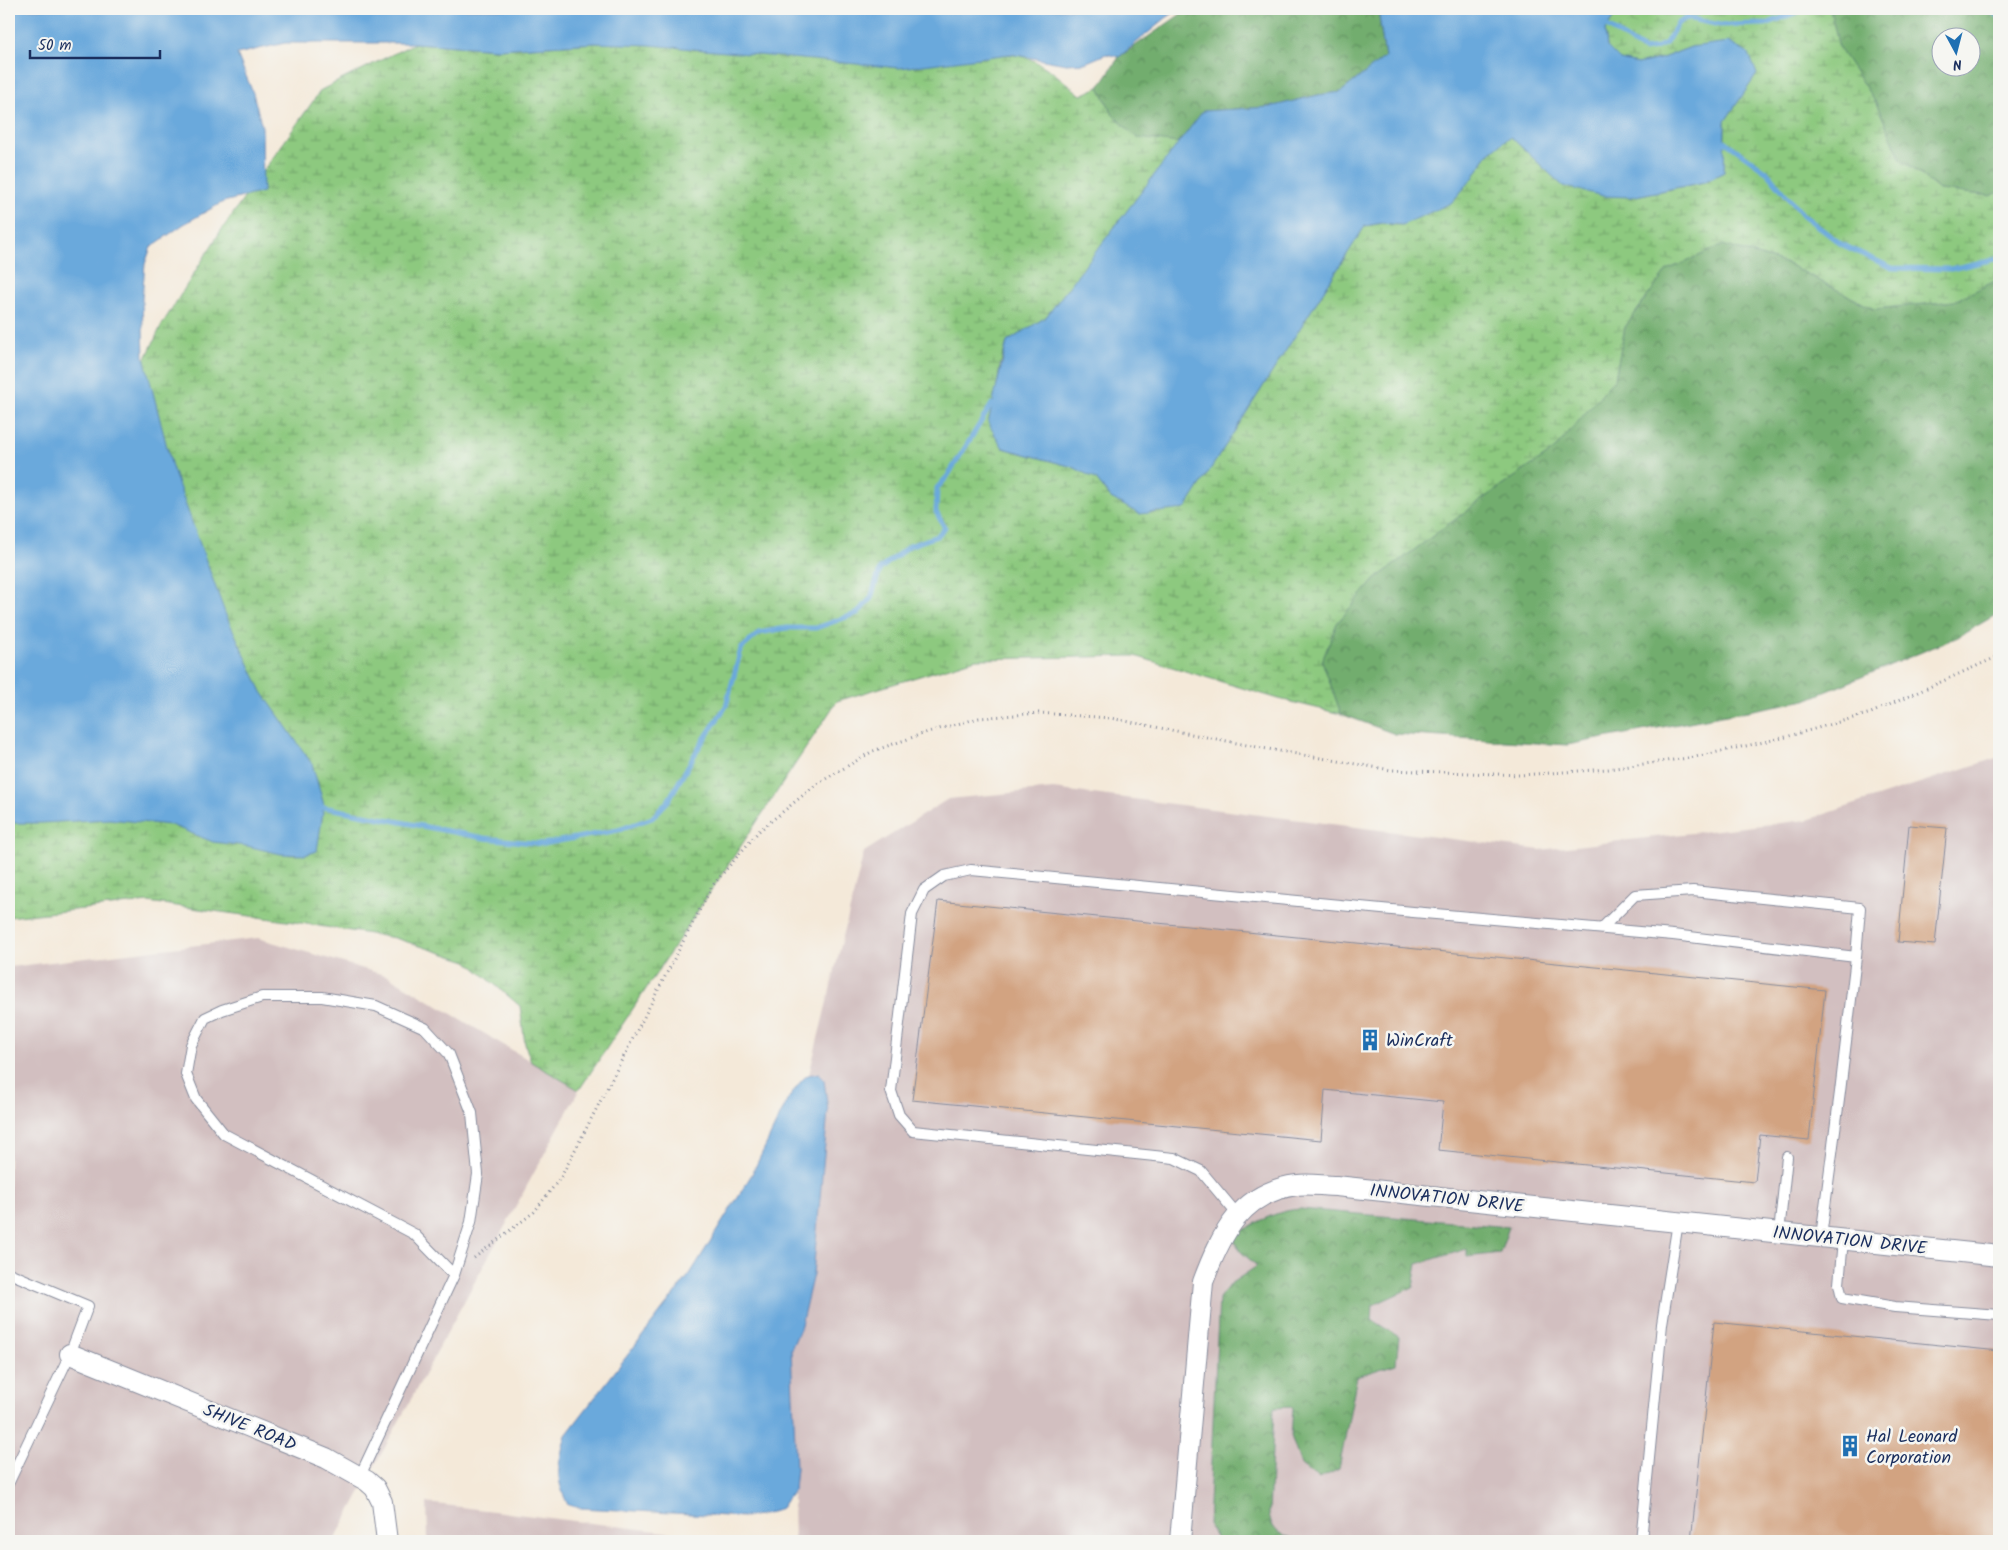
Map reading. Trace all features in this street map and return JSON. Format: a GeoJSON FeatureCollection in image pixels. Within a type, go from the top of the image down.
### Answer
{"type":"FeatureCollection","features":[{"type":"Feature","properties":{"kind":"street","name":"INNOVATION DRIVE"},"geometry":{"type":"LineString","coordinates":[[1180,1541],[1203,1282],[1218,1244],[1237,1214],[1265,1193],[1298,1185],[1336,1186],[1999,1256]]}},
{"type":"Feature","properties":{"kind":"street","name":"SHIVE ROAD"},"geometry":{"type":"LineString","coordinates":[[70,1354],[326,1458],[360,1476],[375,1488],[382,1502],[387,1541]]}},
{"type":"Feature","properties":{"kind":"lane"},"geometry":{"type":"LineString","coordinates":[[1237,1214],[1201,1171],[1174,1158],[913,1131],[899,1115],[891,1091],[912,914],[924,890],[944,876],[970,870],[1413,912],[1672,934],[1856,957]]}},
{"type":"Feature","properties":{"kind":"lane"},"geometry":{"type":"LineString","coordinates":[[1602,928],[1635,895],[1693,891],[1860,908],[1840,1092],[1821,1237]]}},
{"type":"Feature","properties":{"kind":"lane"},"geometry":{"type":"LineString","coordinates":[[360,1476],[454,1275],[471,1222],[478,1174],[472,1113],[448,1054],[425,1028],[376,1006],[322,997],[262,997],[222,1010],[205,1018],[190,1045],[186,1074],[196,1099],[224,1134],[414,1234],[454,1275]]}},
{"type":"Feature","properties":{"kind":"lane"},"geometry":{"type":"LineString","coordinates":[[1779,1233],[1787,1158]]}},
{"type":"Feature","properties":{"kind":"lane"},"geometry":{"type":"LineString","coordinates":[[1641,1541],[1662,1324],[1678,1222]]}},
{"type":"Feature","properties":{"kind":"lane"},"geometry":{"type":"LineString","coordinates":[[1843,1240],[1839,1284],[1842,1298],[1895,1307],[1999,1315]]}},
{"type":"Feature","properties":{"kind":"lane"},"geometry":{"type":"LineString","coordinates":[[9,1273],[88,1306],[70,1354],[9,1482]]}},
{"type":"Feature","properties":{"kind":"path"},"geometry":{"type":"LineString","coordinates":[[454,1275],[534,1212],[561,1177],[712,886],[759,831],[817,784],[873,751],[928,732],[979,718],[1039,713],[1110,718],[1262,748],[1391,770],[1521,775],[1608,770],[1695,757],[1782,738],[1871,712],[1999,656]]}},
{"type":"Feature","properties":{"kind":"shaded area"},"geometry":{"type":"Polygon","coordinates":[[[1999,757],[1999,1541],[794,1541],[785,1199],[804,1095],[864,852],[948,799],[1053,789],[1540,850],[1807,820],[1999,757]]]}},
{"type":"Feature","properties":{"kind":"shaded area"},"geometry":{"type":"Polygon","coordinates":[[[258,938],[388,976],[579,1090],[334,1541],[9,1541],[9,967],[258,938]]]}},
{"type":"Feature","properties":{"kind":"shaded area"},"geometry":{"type":"Polygon","coordinates":[[[427,1503],[739,1541],[428,1541],[427,1503]]]}},
{"type":"Feature","properties":{"kind":"green space"},"geometry":{"type":"Polygon","coordinates":[[[1188,9],[1378,9],[1385,57],[1341,92],[1318,95],[1270,107],[1204,111],[1179,143],[1137,139],[1113,115],[1099,87],[1119,57],[1188,9]]]}},
{"type":"Feature","properties":{"kind":"green space"},"geometry":{"type":"Polygon","coordinates":[[[1620,9],[1830,9],[1839,48],[1876,103],[1901,159],[1939,190],[1991,196],[1999,192],[1999,279],[1954,301],[1874,309],[1788,264],[1723,245],[1667,270],[1625,327],[1615,378],[1554,450],[1481,500],[1375,579],[1337,623],[1322,661],[1341,714],[1279,699],[1135,656],[976,659],[837,701],[579,1090],[531,1062],[525,1044],[520,1006],[467,961],[395,938],[148,902],[9,917],[9,391],[128,397],[161,326],[220,232],[321,90],[415,43],[498,49],[627,41],[707,50],[859,48],[1016,55],[1043,65],[1081,95],[1099,87],[1113,115],[1137,138],[1179,143],[1046,317],[1007,342],[1000,366],[997,386],[1003,448],[1073,467],[1096,479],[1111,498],[1185,509],[1365,226],[1382,223],[1402,225],[1473,178],[1486,156],[1511,137],[1563,186],[1631,197],[1704,182],[1724,172],[1725,121],[1757,74],[1691,47],[1660,59],[1637,64],[1620,60],[1607,47],[1605,30],[1620,9]]]}},
{"type":"Feature","properties":{"kind":"green space"},"geometry":{"type":"Polygon","coordinates":[[[1830,9],[1999,9],[1999,192],[1991,196],[1939,190],[1901,159],[1876,103],[1839,48],[1830,9]]]}},
{"type":"Feature","properties":{"kind":"green space"},"geometry":{"type":"Polygon","coordinates":[[[1723,245],[1788,264],[1874,309],[1954,301],[1999,279],[1999,613],[1958,637],[1806,700],[1567,745],[1395,734],[1341,714],[1322,661],[1337,623],[1375,579],[1481,500],[1554,450],[1615,378],[1625,327],[1667,270],[1723,245]]]}},
{"type":"Feature","properties":{"kind":"green space"},"geometry":{"type":"Polygon","coordinates":[[[1301,1209],[1509,1227],[1500,1253],[1467,1257],[1467,1249],[1417,1264],[1413,1287],[1373,1305],[1372,1320],[1399,1337],[1396,1364],[1357,1376],[1339,1469],[1319,1479],[1301,1465],[1291,1436],[1293,1407],[1274,1408],[1269,1514],[1274,1527],[1281,1534],[1305,1541],[1218,1541],[1208,1524],[1219,1298],[1230,1284],[1257,1266],[1240,1251],[1232,1237],[1274,1215],[1301,1209]]]}},
{"type":"Feature","properties":{"kind":"water"},"geometry":{"type":"Polygon","coordinates":[[[9,9],[1180,9],[1166,18],[1119,57],[1106,54],[1085,63],[1066,64],[1010,54],[900,68],[650,45],[595,43],[498,49],[415,43],[285,43],[237,54],[253,93],[262,127],[263,192],[223,202],[184,224],[151,247],[145,264],[142,299],[144,357],[172,467],[225,613],[262,692],[312,764],[324,805],[317,851],[305,855],[281,854],[247,846],[213,842],[171,825],[109,819],[9,823],[9,9]]]}},
{"type":"Feature","properties":{"kind":"water"},"geometry":{"type":"Polygon","coordinates":[[[1378,9],[1620,9],[1605,30],[1607,47],[1620,60],[1637,64],[1660,59],[1691,47],[1728,42],[1749,54],[1757,74],[1725,121],[1724,172],[1704,182],[1631,197],[1603,196],[1563,186],[1511,137],[1486,156],[1473,178],[1451,203],[1402,225],[1382,223],[1365,226],[1185,509],[1139,514],[1111,498],[1096,479],[1073,467],[1003,448],[988,423],[1007,342],[1046,317],[1203,111],[1270,107],[1318,95],[1341,92],[1385,57],[1378,9]]]}},
{"type":"Feature","properties":{"kind":"water"},"geometry":{"type":"Polygon","coordinates":[[[819,1073],[824,1080],[828,1111],[813,1274],[800,1329],[791,1349],[796,1468],[794,1489],[781,1508],[767,1514],[745,1517],[581,1508],[568,1505],[559,1478],[559,1463],[566,1435],[690,1274],[752,1174],[788,1099],[802,1080],[808,1075],[819,1073]]]}},
{"type":"Feature","properties":{"kind":"building"},"geometry":{"type":"Polygon","coordinates":[[[1909,825],[1947,828],[1935,945],[1898,942],[1909,825]]]}},
{"type":"Feature","properties":{"kind":"building","name":"WinCraft"},"geometry":{"type":"Polygon","coordinates":[[[938,901],[1825,990],[1809,1140],[1760,1135],[1755,1182],[1438,1150],[1443,1102],[1325,1090],[1321,1140],[912,1100],[938,901]]]}},
{"type":"Feature","properties":{"kind":"building","name":"Hal Leonard Corporation"},"geometry":{"type":"Polygon","coordinates":[[[1714,1322],[1999,1351],[1999,1541],[1691,1541],[1714,1322]]]}},
{"type":"Feature","properties":{"kind":"waterway"},"geometry":{"type":"LineString","coordinates":[[1608,27],[1644,50],[1656,48],[1666,43],[1678,23],[1687,18],[1720,25],[1766,24],[1806,9]]}},
{"type":"Feature","properties":{"kind":"waterway"},"geometry":{"type":"LineString","coordinates":[[1987,9],[1999,16]]}},
{"type":"Feature","properties":{"kind":"waterway"},"geometry":{"type":"LineString","coordinates":[[1724,141],[1766,171],[1803,215],[1841,244],[1892,268],[1951,269],[1999,258]]}},
{"type":"Feature","properties":{"kind":"waterway"},"geometry":{"type":"LineString","coordinates":[[323,807],[484,838],[543,844],[618,830],[652,818],[668,801],[699,747],[726,706],[741,649],[759,633],[786,628],[816,628],[858,613],[871,598],[880,569],[909,546],[937,536],[945,528],[936,512],[937,488],[947,477],[992,404]]}},
{"type":"Feature","properties":{"kind":"place","name":"WinCraft"},"geometry":{"type":"Point","coordinates":[1370,1040]}},
{"type":"Feature","properties":{"kind":"place","name":"Hal Leonard Corporation"},"geometry":{"type":"Point","coordinates":[1850,1446]}}]}
